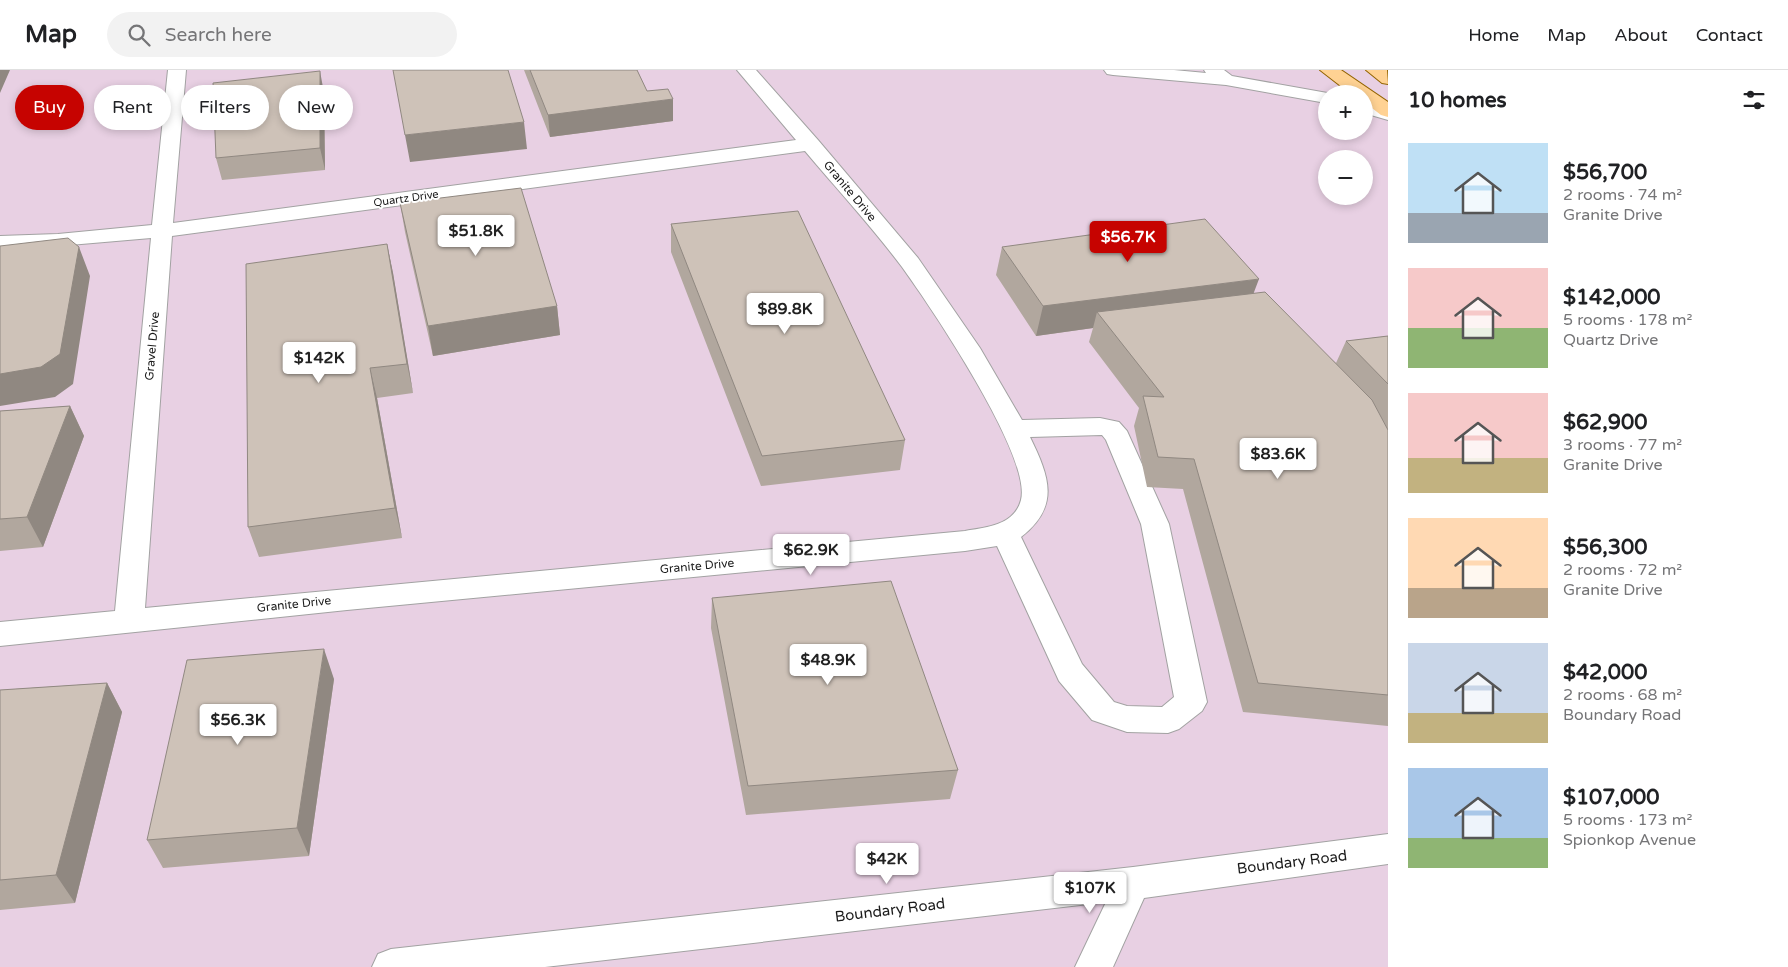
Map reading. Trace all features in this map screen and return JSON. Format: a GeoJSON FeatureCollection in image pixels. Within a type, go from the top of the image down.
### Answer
{"type":"FeatureCollection","features":[{"type":"Feature","properties":{"kind":"main road"},"geometry":{"type":"LineString","coordinates":[[1329,70],[1351,85]]}},
{"type":"Feature","properties":{"kind":"main road"},"geometry":{"type":"LineString","coordinates":[[1375,70],[1388,79]]}},
{"type":"Feature","properties":{"kind":"main road"},"geometry":{"type":"LineString","coordinates":[[1373,101],[1388,112]]}},
{"type":"Feature","properties":{"kind":"street","name":"Gravel Drive"},"geometry":{"type":"LineString","coordinates":[[129,621],[177,70]]}},
{"type":"Feature","properties":{"kind":"street","name":"Granite Drive"},"geometry":{"type":"LineString","coordinates":[[0,634],[965,540],[1005,533],[1028,515],[1035,497],[1033,476],[1022,444],[1014,429],[965,345],[915,270],[811,144],[746,70]]}},
{"type":"Feature","properties":{"kind":"street"},"geometry":{"type":"LineString","coordinates":[[1113,70],[1220,75],[1318,95]]}},
{"type":"Feature","properties":{"kind":"street"},"geometry":{"type":"LineString","coordinates":[[1373,109],[1388,112]]}},
{"type":"Feature","properties":{"kind":"street","name":"Quartz Drive"},"geometry":{"type":"LineString","coordinates":[[0,242],[58,240],[162,230],[811,144]]}},
{"type":"Feature","properties":{"kind":"street"},"geometry":{"type":"LineString","coordinates":[[1005,533],[1070,672],[1103,711],[1126,719],[1168,720],[1191,702],[1155,524],[1118,437],[1110,428],[1100,426],[1014,429]]}},
{"type":"Feature","properties":{"kind":"street","name":"Boundary Road"},"geometry":{"type":"LineString","coordinates":[[391,967],[548,958],[1388,849]]}},
{"type":"Feature","properties":{"kind":"street"},"geometry":{"type":"LineString","coordinates":[[1094,967],[1133,883]]}},
{"type":"Feature","properties":{"kind":"shaded area"},"geometry":{"type":"Polygon","coordinates":[[[0,70],[1388,70],[1388,967],[0,967],[0,70]]]}},
{"type":"Feature","properties":{"kind":"building"},"geometry":{"type":"Polygon","coordinates":[[[393,70],[508,70],[524,122],[405,135],[393,70]]]}},
{"type":"Feature","properties":{"kind":"building"},"geometry":{"type":"Polygon","coordinates":[[[530,70],[637,70],[647,91],[668,89],[673,99],[548,115],[530,70]]]}},
{"type":"Feature","properties":{"kind":"building"},"geometry":{"type":"Polygon","coordinates":[[[320,71],[320,85],[279,85],[279,130],[320,130],[320,148],[216,158],[215,130],[269,130],[269,85],[213,85],[213,83],[320,71]]]}},
{"type":"Feature","properties":{"kind":"building"},"geometry":{"type":"Polygon","coordinates":[[[521,188],[557,306],[428,326],[400,203],[521,188]]]}},
{"type":"Feature","properties":{"kind":"building"},"geometry":{"type":"Polygon","coordinates":[[[798,211],[905,440],[762,456],[671,224],[798,211]]]}},
{"type":"Feature","properties":{"kind":"building"},"geometry":{"type":"Polygon","coordinates":[[[1205,219],[1259,279],[1043,306],[1002,247],[1205,219]]]}},
{"type":"Feature","properties":{"kind":"building"},"geometry":{"type":"Polygon","coordinates":[[[68,238],[79,247],[60,354],[41,367],[0,374],[0,246],[68,238]]]}},
{"type":"Feature","properties":{"kind":"building"},"geometry":{"type":"Polygon","coordinates":[[[387,244],[407,364],[370,368],[395,508],[248,527],[246,264],[387,244]]]}},
{"type":"Feature","properties":{"kind":"building"},"geometry":{"type":"Polygon","coordinates":[[[1265,292],[1372,400],[1388,430],[1388,695],[1258,683],[1194,459],[1158,457],[1143,396],[1164,397],[1097,312],[1265,292]]]}},
{"type":"Feature","properties":{"kind":"building"},"geometry":{"type":"Polygon","coordinates":[[[1388,336],[1388,384],[1346,341],[1388,336]]]}},
{"type":"Feature","properties":{"kind":"building"},"geometry":{"type":"Polygon","coordinates":[[[70,406],[27,517],[0,519],[0,411],[70,406]]]}},
{"type":"Feature","properties":{"kind":"building"},"geometry":{"type":"Polygon","coordinates":[[[891,581],[958,770],[748,786],[712,598],[891,581]]]}},
{"type":"Feature","properties":{"kind":"building"},"geometry":{"type":"Polygon","coordinates":[[[324,649],[297,828],[147,840],[187,660],[324,649]]]}},
{"type":"Feature","properties":{"kind":"building"},"geometry":{"type":"Polygon","coordinates":[[[107,683],[56,875],[0,880],[0,690],[107,683]]]}}]}
